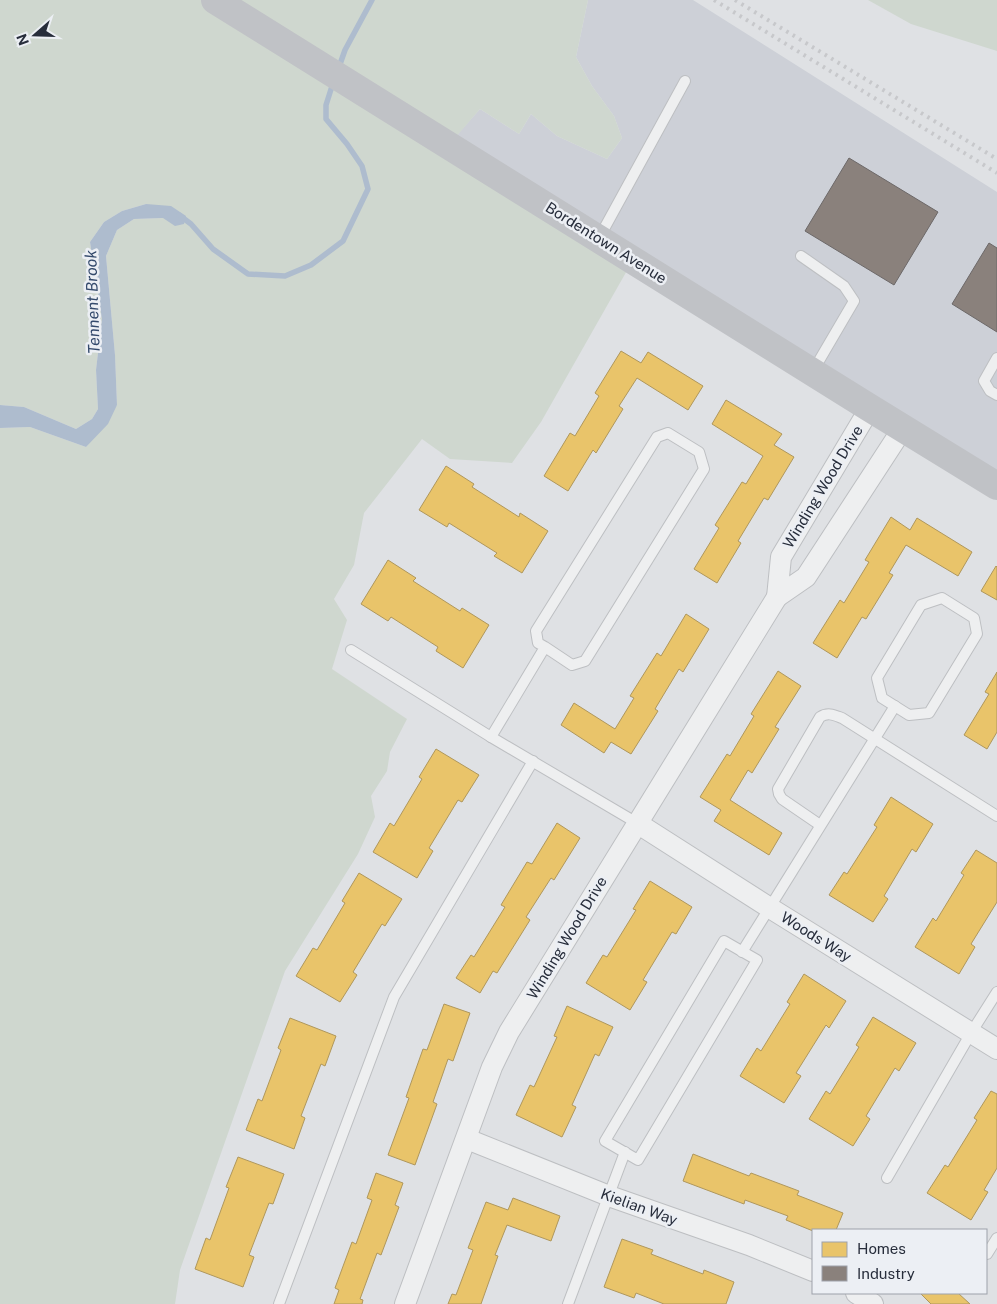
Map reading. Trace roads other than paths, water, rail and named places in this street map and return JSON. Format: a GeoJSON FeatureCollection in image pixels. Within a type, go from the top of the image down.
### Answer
{"type":"FeatureCollection","features":[{"type":"Feature","properties":{"kind":"main road","name":"Bordentown Avenue"},"geometry":{"type":"LineString","coordinates":[[215,0],[997,486]]}},
{"type":"Feature","properties":{"kind":"street","name":"Winding Wood Drive"},"geometry":{"type":"LineString","coordinates":[[777,596],[781,557],[870,408]]}},
{"type":"Feature","properties":{"kind":"street","name":"Winding Wood Drive"},"geometry":{"type":"LineString","coordinates":[[405,1304],[492,1067],[509,1032],[777,596],[806,577],[903,428]]}},
{"type":"Feature","properties":{"kind":"street","name":"Woods Way"},"geometry":{"type":"LineString","coordinates":[[637,823],[997,1049]]}},
{"type":"Feature","properties":{"kind":"street","name":"Kielian Way"},"geometry":{"type":"LineString","coordinates":[[467,1139],[609,1196],[749,1245],[812,1271]]}},
{"type":"Feature","properties":{"kind":"street"},"geometry":{"type":"LineString","coordinates":[[858,1294],[873,1304]]}},
{"type":"Feature","properties":{"kind":"lane"},"geometry":{"type":"LineString","coordinates":[[598,238],[685,81]]}},
{"type":"Feature","properties":{"kind":"lane"},"geometry":{"type":"LineString","coordinates":[[801,256],[844,286],[854,301],[813,372]]}},
{"type":"Feature","properties":{"kind":"lane"},"geometry":{"type":"LineString","coordinates":[[997,358],[984,381],[990,391],[997,395]]}},
{"type":"Feature","properties":{"kind":"lane"},"geometry":{"type":"LineString","coordinates":[[668,432],[699,452],[704,469],[585,661],[572,665],[545,647],[538,643],[536,631],[657,437],[668,432]]}},
{"type":"Feature","properties":{"kind":"lane"},"geometry":{"type":"LineString","coordinates":[[942,598],[974,618],[978,634],[929,713],[909,715],[894,706],[882,698],[876,678],[921,606],[942,598]]}},
{"type":"Feature","properties":{"kind":"lane"},"geometry":{"type":"LineString","coordinates":[[491,737],[545,647]]}},
{"type":"Feature","properties":{"kind":"lane"},"geometry":{"type":"LineString","coordinates":[[351,650],[491,737],[637,823]]}},
{"type":"Feature","properties":{"kind":"lane"},"geometry":{"type":"LineString","coordinates":[[742,952],[894,706]]}},
{"type":"Feature","properties":{"kind":"lane"},"geometry":{"type":"LineString","coordinates":[[820,825],[782,799],[778,789],[820,717],[824,714],[831,714],[842,718],[997,816]]}},
{"type":"Feature","properties":{"kind":"lane"},"geometry":{"type":"LineString","coordinates":[[279,1304],[394,997],[532,761]]}},
{"type":"Feature","properties":{"kind":"lane"},"geometry":{"type":"LineString","coordinates":[[724,941],[757,960],[638,1160],[625,1152],[605,1140],[724,941]]}},
{"type":"Feature","properties":{"kind":"lane"},"geometry":{"type":"LineString","coordinates":[[887,1178],[971,1033],[997,992]]}},
{"type":"Feature","properties":{"kind":"lane"},"geometry":{"type":"LineString","coordinates":[[568,1304],[625,1152]]}},
{"type":"Feature","properties":{"kind":"lane"},"geometry":{"type":"LineString","coordinates":[[987,1254],[997,1238]]}},
{"type":"Feature","properties":{"kind":"water"},"geometry":{"type":"Polygon","coordinates":[[[146,204],[171,206],[186,216],[184,224],[175,226],[163,218],[134,219],[117,230],[106,256],[115,355],[117,405],[108,424],[86,447],[30,427],[0,428],[0,405],[24,407],[76,429],[92,419],[98,409],[96,370],[102,319],[90,242],[104,222],[122,211],[146,204]]]}},
{"type":"Feature","properties":{"kind":"waterway","name":"Tennent Brook"},"geometry":{"type":"LineString","coordinates":[[339,67],[345,50],[372,0]]}},
{"type":"Feature","properties":{"kind":"waterway","name":"Tennent Brook"},"geometry":{"type":"LineString","coordinates":[[179,215],[191,224],[213,249],[248,274],[285,276],[311,265],[343,241],[368,189],[362,166],[326,119],[326,105],[333,83]]}},
{"type":"Feature","properties":{"kind":"railway"},"geometry":{"type":"LineString","coordinates":[[714,0],[997,173]]}},
{"type":"Feature","properties":{"kind":"railway"},"geometry":{"type":"LineString","coordinates":[[735,0],[997,159]]}}]}
